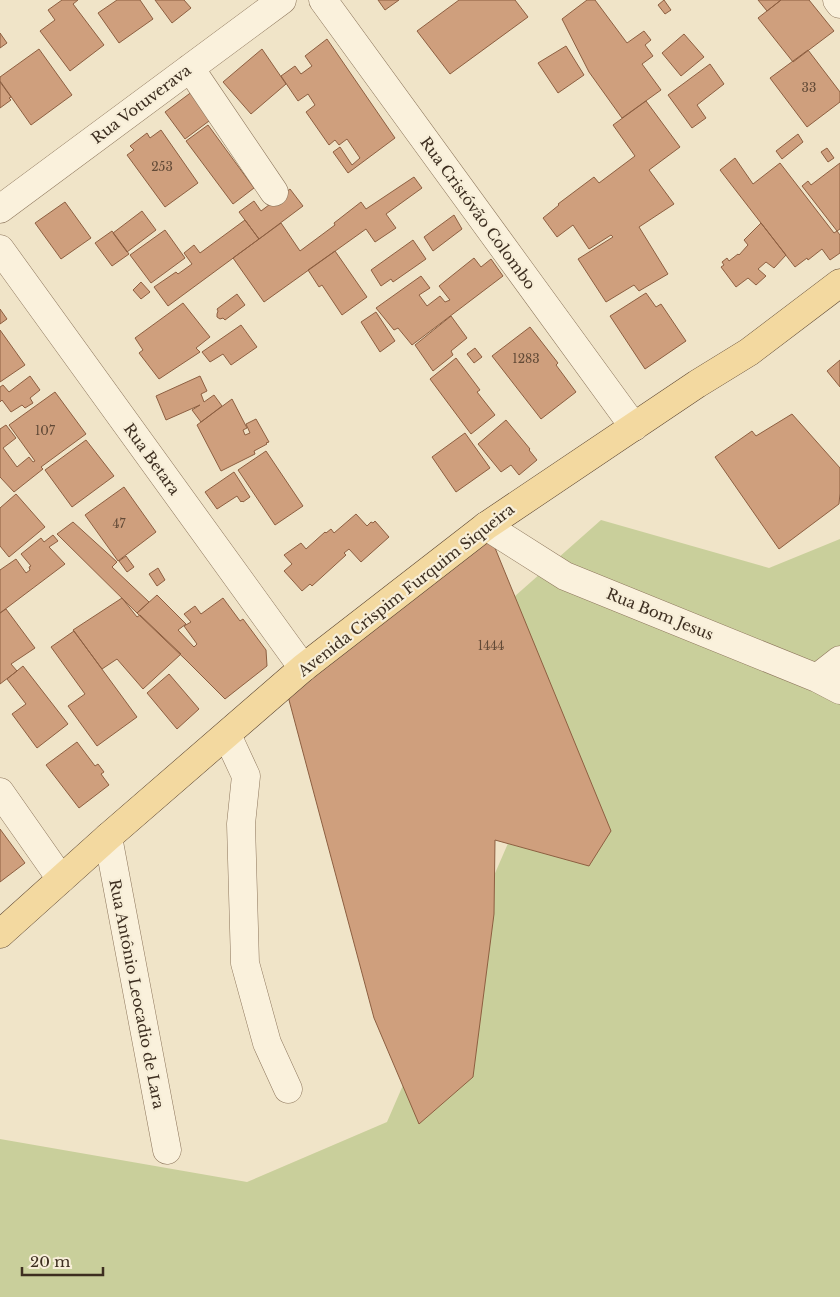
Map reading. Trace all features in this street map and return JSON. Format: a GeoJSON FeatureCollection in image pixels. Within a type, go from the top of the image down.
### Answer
{"type":"FeatureCollection","features":[{"type":"Feature","properties":{"kind":"main road","name":"Avenida Crispim Furquim Siqueira"},"geometry":{"type":"LineString","coordinates":[[0,934],[108,837],[303,668],[486,526],[749,352],[840,283]]}},
{"type":"Feature","properties":{"kind":"street","name":"Rua Votuverava"},"geometry":{"type":"LineString","coordinates":[[0,209],[282,0]]}},
{"type":"Feature","properties":{"kind":"street","name":"Rua Cristóvão Colombo"},"geometry":{"type":"LineString","coordinates":[[323,0],[634,427]]}},
{"type":"Feature","properties":{"kind":"street"},"geometry":{"type":"LineString","coordinates":[[837,0],[840,4]]}},
{"type":"Feature","properties":{"kind":"street"},"geometry":{"type":"LineString","coordinates":[[190,68],[274,192]]}},
{"type":"Feature","properties":{"kind":"street","name":"Rua Betara"},"geometry":{"type":"LineString","coordinates":[[0,249],[303,668]]}},
{"type":"Feature","properties":{"kind":"street","name":"Rua Bom Jesus"},"geometry":{"type":"LineString","coordinates":[[486,526],[565,576],[829,684]]}},
{"type":"Feature","properties":{"kind":"street"},"geometry":{"type":"LineString","coordinates":[[829,684],[840,660]]}},
{"type":"Feature","properties":{"kind":"street"},"geometry":{"type":"LineString","coordinates":[[227,735],[246,776],[241,824],[246,963],[267,1043],[288,1088]]}},
{"type":"Feature","properties":{"kind":"street"},"geometry":{"type":"LineString","coordinates":[[0,792],[61,879]]}},
{"type":"Feature","properties":{"kind":"street","name":"Rua Antônio Leocadio de Lara"},"geometry":{"type":"LineString","coordinates":[[108,837],[166,1150]]}},
{"type":"Feature","properties":{"kind":"green space"},"geometry":{"type":"Polygon","coordinates":[[[601,520],[769,568],[840,539],[840,1297],[0,1297],[0,1139],[247,1182],[387,1122],[522,811],[489,619],[601,520]]]}},
{"type":"Feature","properties":{"kind":"building"},"geometry":{"type":"Polygon","coordinates":[[[62,0],[78,0],[73,4],[104,45],[70,71],[40,31],[55,20],[48,10],[62,0]]]}},
{"type":"Feature","properties":{"kind":"building"},"geometry":{"type":"Polygon","coordinates":[[[117,0],[140,0],[153,19],[119,43],[98,13],[117,0]]]}},
{"type":"Feature","properties":{"kind":"building"},"geometry":{"type":"Polygon","coordinates":[[[155,0],[184,0],[191,8],[172,23],[155,0]]]}},
{"type":"Feature","properties":{"kind":"building"},"geometry":{"type":"Polygon","coordinates":[[[378,0],[399,0],[385,10],[378,0]]]}},
{"type":"Feature","properties":{"kind":"building"},"geometry":{"type":"Polygon","coordinates":[[[459,0],[515,0],[528,17],[450,74],[417,31],[459,0]]]}},
{"type":"Feature","properties":{"kind":"building"},"geometry":{"type":"Polygon","coordinates":[[[587,0],[595,0],[627,43],[644,31],[651,40],[645,45],[653,56],[642,64],[661,90],[622,118],[589,72],[562,19],[587,0]]]}},
{"type":"Feature","properties":{"kind":"building"},"geometry":{"type":"Polygon","coordinates":[[[664,0],[671,10],[665,14],[658,5],[664,0]]]}},
{"type":"Feature","properties":{"kind":"building"},"geometry":{"type":"Polygon","coordinates":[[[758,0],[809,0],[834,31],[793,62],[758,18],[767,11],[758,0]]]}},
{"type":"Feature","properties":{"kind":"building"},"geometry":{"type":"Polygon","coordinates":[[[0,33],[7,43],[0,48],[0,33]]]}},
{"type":"Feature","properties":{"kind":"building"},"geometry":{"type":"Polygon","coordinates":[[[684,34],[704,57],[681,76],[662,53],[684,34]]]}},
{"type":"Feature","properties":{"kind":"building"},"geometry":{"type":"Polygon","coordinates":[[[327,39],[395,138],[348,173],[333,152],[340,147],[352,165],[360,158],[347,139],[339,145],[335,140],[329,145],[306,112],[315,105],[308,94],[298,101],[281,76],[295,66],[301,74],[312,66],[305,56],[327,39]]]}},
{"type":"Feature","properties":{"kind":"building"},"geometry":{"type":"Polygon","coordinates":[[[566,46],[584,75],[558,93],[538,63],[566,46]]]}},
{"type":"Feature","properties":{"kind":"building"},"geometry":{"type":"Polygon","coordinates":[[[39,49],[72,95],[31,125],[0,81],[0,77],[39,49]]]}},
{"type":"Feature","properties":{"kind":"building"},"geometry":{"type":"Polygon","coordinates":[[[262,49],[286,84],[251,114],[223,82],[262,49]]]}},
{"type":"Feature","properties":{"kind":"building"},"geometry":{"type":"Polygon","coordinates":[[[808,50],[840,92],[840,102],[807,127],[770,78],[808,50]]]}},
{"type":"Feature","properties":{"kind":"building"},"geometry":{"type":"Polygon","coordinates":[[[710,64],[724,84],[697,105],[706,118],[692,128],[668,95],[710,64]]]}},
{"type":"Feature","properties":{"kind":"building"},"geometry":{"type":"Polygon","coordinates":[[[0,82],[11,97],[9,98],[11,100],[0,108],[0,82]]]}},
{"type":"Feature","properties":{"kind":"building"},"geometry":{"type":"Polygon","coordinates":[[[197,88],[217,115],[185,139],[165,112],[197,88]]]}},
{"type":"Feature","properties":{"kind":"building"},"geometry":{"type":"Polygon","coordinates":[[[646,101],[680,147],[649,170],[674,204],[639,227],[668,274],[639,291],[634,285],[606,302],[578,259],[613,237],[611,235],[589,249],[573,225],[557,237],[543,218],[558,204],[594,177],[599,183],[635,156],[613,125],[646,101]]]}},
{"type":"Feature","properties":{"kind":"building"},"geometry":{"type":"Polygon","coordinates":[[[208,125],[254,188],[233,204],[186,141],[208,125]]]}},
{"type":"Feature","properties":{"kind":"building"},"geometry":{"type":"Polygon","coordinates":[[[161,130],[198,183],[165,207],[127,155],[134,150],[130,146],[147,133],[150,138],[161,130]]]}},
{"type":"Feature","properties":{"kind":"building"},"geometry":{"type":"Polygon","coordinates":[[[798,134],[803,142],[782,159],[776,151],[798,134]]]}},
{"type":"Feature","properties":{"kind":"building"},"geometry":{"type":"Polygon","coordinates":[[[827,148],[834,158],[828,162],[821,152],[827,148]]]}},
{"type":"Feature","properties":{"kind":"building"},"geometry":{"type":"Polygon","coordinates":[[[735,158],[753,184],[780,163],[834,233],[837,231],[840,235],[840,253],[830,260],[822,249],[795,267],[720,170],[735,158]]]}},
{"type":"Feature","properties":{"kind":"building"},"geometry":{"type":"Polygon","coordinates":[[[840,163],[840,229],[837,231],[802,186],[808,181],[811,185],[840,163]]]}},
{"type":"Feature","properties":{"kind":"building"},"geometry":{"type":"Polygon","coordinates":[[[414,177],[422,188],[386,214],[396,228],[375,242],[366,229],[264,302],[233,258],[281,223],[300,251],[335,225],[334,223],[361,202],[366,209],[414,177]]]}},
{"type":"Feature","properties":{"kind":"building"},"geometry":{"type":"Polygon","coordinates":[[[290,189],[303,206],[259,239],[239,212],[254,201],[261,211],[290,189]]]}},
{"type":"Feature","properties":{"kind":"building"},"geometry":{"type":"Polygon","coordinates":[[[65,202],[91,238],[61,259],[35,223],[65,202]]]}},
{"type":"Feature","properties":{"kind":"building"},"geometry":{"type":"Polygon","coordinates":[[[142,211],[156,230],[127,252],[113,233],[142,211]]]}},
{"type":"Feature","properties":{"kind":"building"},"geometry":{"type":"Polygon","coordinates":[[[454,215],[462,229],[433,251],[424,237],[454,215]]]}},
{"type":"Feature","properties":{"kind":"building"},"geometry":{"type":"Polygon","coordinates":[[[245,220],[259,239],[168,306],[154,287],[192,264],[184,253],[194,245],[200,253],[245,220]]]}},
{"type":"Feature","properties":{"kind":"building"},"geometry":{"type":"Polygon","coordinates":[[[761,223],[786,255],[774,268],[766,262],[758,269],[766,276],[756,285],[748,278],[736,287],[721,267],[724,265],[722,262],[727,258],[729,261],[739,255],[748,245],[744,240],[761,223]]]}},
{"type":"Feature","properties":{"kind":"building"},"geometry":{"type":"Polygon","coordinates":[[[165,230],[185,258],[151,283],[130,255],[165,230]]]}},
{"type":"Feature","properties":{"kind":"building"},"geometry":{"type":"Polygon","coordinates":[[[112,231],[129,254],[112,266],[95,243],[112,231]]]}},
{"type":"Feature","properties":{"kind":"building"},"geometry":{"type":"Polygon","coordinates":[[[413,240],[426,259],[393,282],[391,279],[381,286],[371,270],[413,240]]]}},
{"type":"Feature","properties":{"kind":"building"},"geometry":{"type":"Polygon","coordinates":[[[335,251],[367,297],[342,315],[322,285],[319,287],[308,270],[335,251]]]}},
{"type":"Feature","properties":{"kind":"building"},"geometry":{"type":"Polygon","coordinates":[[[474,258],[481,267],[491,259],[503,276],[412,345],[398,328],[394,330],[376,308],[421,276],[430,288],[419,295],[427,306],[440,296],[445,302],[450,300],[439,286],[474,258]]]}},
{"type":"Feature","properties":{"kind":"building"},"geometry":{"type":"Polygon","coordinates":[[[141,282],[150,292],[141,299],[133,290],[141,282]]]}},
{"type":"Feature","properties":{"kind":"building"},"geometry":{"type":"Polygon","coordinates":[[[646,293],[656,307],[661,304],[686,341],[645,369],[610,316],[646,293]]]}},
{"type":"Feature","properties":{"kind":"building"},"geometry":{"type":"Polygon","coordinates":[[[237,294],[245,305],[225,320],[217,317],[217,309],[237,294]]]}},
{"type":"Feature","properties":{"kind":"building"},"geometry":{"type":"Polygon","coordinates":[[[183,303],[210,337],[196,348],[200,352],[159,379],[139,353],[143,350],[135,338],[183,303]]]}},
{"type":"Feature","properties":{"kind":"building"},"geometry":{"type":"Polygon","coordinates":[[[0,309],[7,319],[0,324],[0,309]]]}},
{"type":"Feature","properties":{"kind":"building"},"geometry":{"type":"Polygon","coordinates":[[[376,312],[395,341],[380,352],[361,322],[376,312]]]}},
{"type":"Feature","properties":{"kind":"building"},"geometry":{"type":"Polygon","coordinates":[[[451,316],[467,338],[451,351],[453,355],[433,371],[415,345],[451,316]]]}},
{"type":"Feature","properties":{"kind":"building"},"geometry":{"type":"Polygon","coordinates":[[[241,325],[257,347],[231,365],[223,354],[210,362],[202,352],[241,325]]]}},
{"type":"Feature","properties":{"kind":"building"},"geometry":{"type":"Polygon","coordinates":[[[530,327],[558,363],[556,365],[576,392],[541,419],[492,356],[530,327]]]}},
{"type":"Feature","properties":{"kind":"building"},"geometry":{"type":"Polygon","coordinates":[[[0,330],[25,365],[0,382],[0,330]]]}},
{"type":"Feature","properties":{"kind":"building"},"geometry":{"type":"Polygon","coordinates":[[[475,348],[482,357],[474,363],[467,354],[475,348]]]}},
{"type":"Feature","properties":{"kind":"building"},"geometry":{"type":"Polygon","coordinates":[[[456,358],[480,390],[477,392],[495,415],[471,434],[430,379],[456,358]]]}},
{"type":"Feature","properties":{"kind":"building"},"geometry":{"type":"Polygon","coordinates":[[[840,360],[840,387],[827,371],[840,360]]]}},
{"type":"Feature","properties":{"kind":"building"},"geometry":{"type":"Polygon","coordinates":[[[30,376],[40,390],[30,398],[33,403],[25,408],[22,405],[11,412],[2,400],[0,402],[0,387],[3,385],[9,392],[30,376]]]}},
{"type":"Feature","properties":{"kind":"building"},"geometry":{"type":"Polygon","coordinates":[[[200,376],[207,391],[201,394],[204,402],[214,395],[222,406],[201,422],[192,410],[200,405],[166,420],[156,396],[200,376]]]}},
{"type":"Feature","properties":{"kind":"building"},"geometry":{"type":"Polygon","coordinates":[[[55,392],[86,434],[41,467],[43,469],[14,492],[0,477],[0,429],[6,425],[16,438],[3,448],[17,467],[29,457],[33,462],[35,461],[9,425],[55,392]]]}},
{"type":"Feature","properties":{"kind":"building"},"geometry":{"type":"Polygon","coordinates":[[[232,399],[247,428],[243,430],[245,435],[250,433],[246,424],[256,419],[269,442],[254,451],[255,454],[221,471],[197,425],[232,399]]]}},
{"type":"Feature","properties":{"kind":"building"},"geometry":{"type":"Polygon","coordinates":[[[792,414],[840,468],[839,504],[779,549],[715,457],[752,431],[756,436],[792,414]]]}},
{"type":"Feature","properties":{"kind":"building"},"geometry":{"type":"Polygon","coordinates":[[[506,420],[537,460],[519,475],[511,465],[501,472],[478,444],[506,420]]]}},
{"type":"Feature","properties":{"kind":"building"},"geometry":{"type":"Polygon","coordinates":[[[465,433],[490,468],[456,492],[432,457],[465,433]]]}},
{"type":"Feature","properties":{"kind":"building"},"geometry":{"type":"Polygon","coordinates":[[[86,440],[114,476],[72,507],[45,470],[86,440]]]}},
{"type":"Feature","properties":{"kind":"building"},"geometry":{"type":"Polygon","coordinates":[[[266,451],[303,506],[275,525],[238,470],[266,451]]]}},
{"type":"Feature","properties":{"kind":"building"},"geometry":{"type":"Polygon","coordinates":[[[234,472],[250,497],[241,502],[237,496],[217,509],[205,492],[234,472]]]}},
{"type":"Feature","properties":{"kind":"building"},"geometry":{"type":"Polygon","coordinates":[[[124,487],[156,532],[118,561],[85,515],[124,487]]]}},
{"type":"Feature","properties":{"kind":"building"},"geometry":{"type":"Polygon","coordinates":[[[16,494],[45,527],[9,557],[0,546],[0,508],[16,494]]]}},
{"type":"Feature","properties":{"kind":"building"},"geometry":{"type":"Polygon","coordinates":[[[356,514],[367,526],[375,521],[389,537],[361,562],[349,549],[344,553],[346,555],[312,586],[310,584],[302,591],[284,571],[292,564],[284,555],[301,543],[306,549],[325,532],[331,529],[334,533],[356,514]]]}},
{"type":"Feature","properties":{"kind":"building"},"geometry":{"type":"Polygon","coordinates":[[[73,522],[117,562],[112,567],[149,602],[137,613],[57,534],[73,522]]]}},
{"type":"Feature","properties":{"kind":"building"},"geometry":{"type":"Polygon","coordinates":[[[486,526],[611,831],[589,866],[495,840],[494,914],[473,1077],[419,1124],[374,1018],[285,685],[486,526]]]}},
{"type":"Feature","properties":{"kind":"building"},"geometry":{"type":"Polygon","coordinates":[[[53,535],[58,541],[49,547],[65,564],[0,613],[0,570],[16,559],[26,573],[30,570],[29,567],[31,566],[21,554],[41,538],[44,542],[53,535]]]}},
{"type":"Feature","properties":{"kind":"building"},"geometry":{"type":"Polygon","coordinates":[[[126,556],[134,567],[127,572],[119,561],[126,556]]]}},
{"type":"Feature","properties":{"kind":"building"},"geometry":{"type":"Polygon","coordinates":[[[158,568],[165,580],[157,586],[149,574],[158,568]]]}},
{"type":"Feature","properties":{"kind":"building"},"geometry":{"type":"Polygon","coordinates":[[[157,595],[186,624],[178,630],[194,647],[197,644],[184,626],[191,622],[184,614],[195,606],[201,614],[223,598],[240,621],[243,619],[266,650],[267,666],[225,699],[137,613],[157,595]]]}},
{"type":"Feature","properties":{"kind":"building"},"geometry":{"type":"Polygon","coordinates":[[[122,598],[137,617],[140,615],[181,654],[143,689],[117,659],[102,669],[73,630],[122,598]]]}},
{"type":"Feature","properties":{"kind":"building"},"geometry":{"type":"Polygon","coordinates":[[[6,609],[35,648],[11,664],[17,671],[0,684],[0,613],[6,609]]]}},
{"type":"Feature","properties":{"kind":"building"},"geometry":{"type":"Polygon","coordinates":[[[74,631],[137,717],[97,746],[68,706],[85,694],[51,647],[74,631]]]}},
{"type":"Feature","properties":{"kind":"building"},"geometry":{"type":"Polygon","coordinates":[[[23,666],[68,724],[37,748],[12,714],[26,704],[7,679],[23,666]]]}},
{"type":"Feature","properties":{"kind":"building"},"geometry":{"type":"Polygon","coordinates":[[[169,674],[199,709],[177,729],[147,693],[169,674]]]}},
{"type":"Feature","properties":{"kind":"building"},"geometry":{"type":"Polygon","coordinates":[[[77,742],[95,766],[98,764],[104,772],[101,774],[109,785],[79,808],[46,765],[77,742]]]}},
{"type":"Feature","properties":{"kind":"building"},"geometry":{"type":"Polygon","coordinates":[[[0,829],[25,863],[0,882],[0,829]]]}}]}
